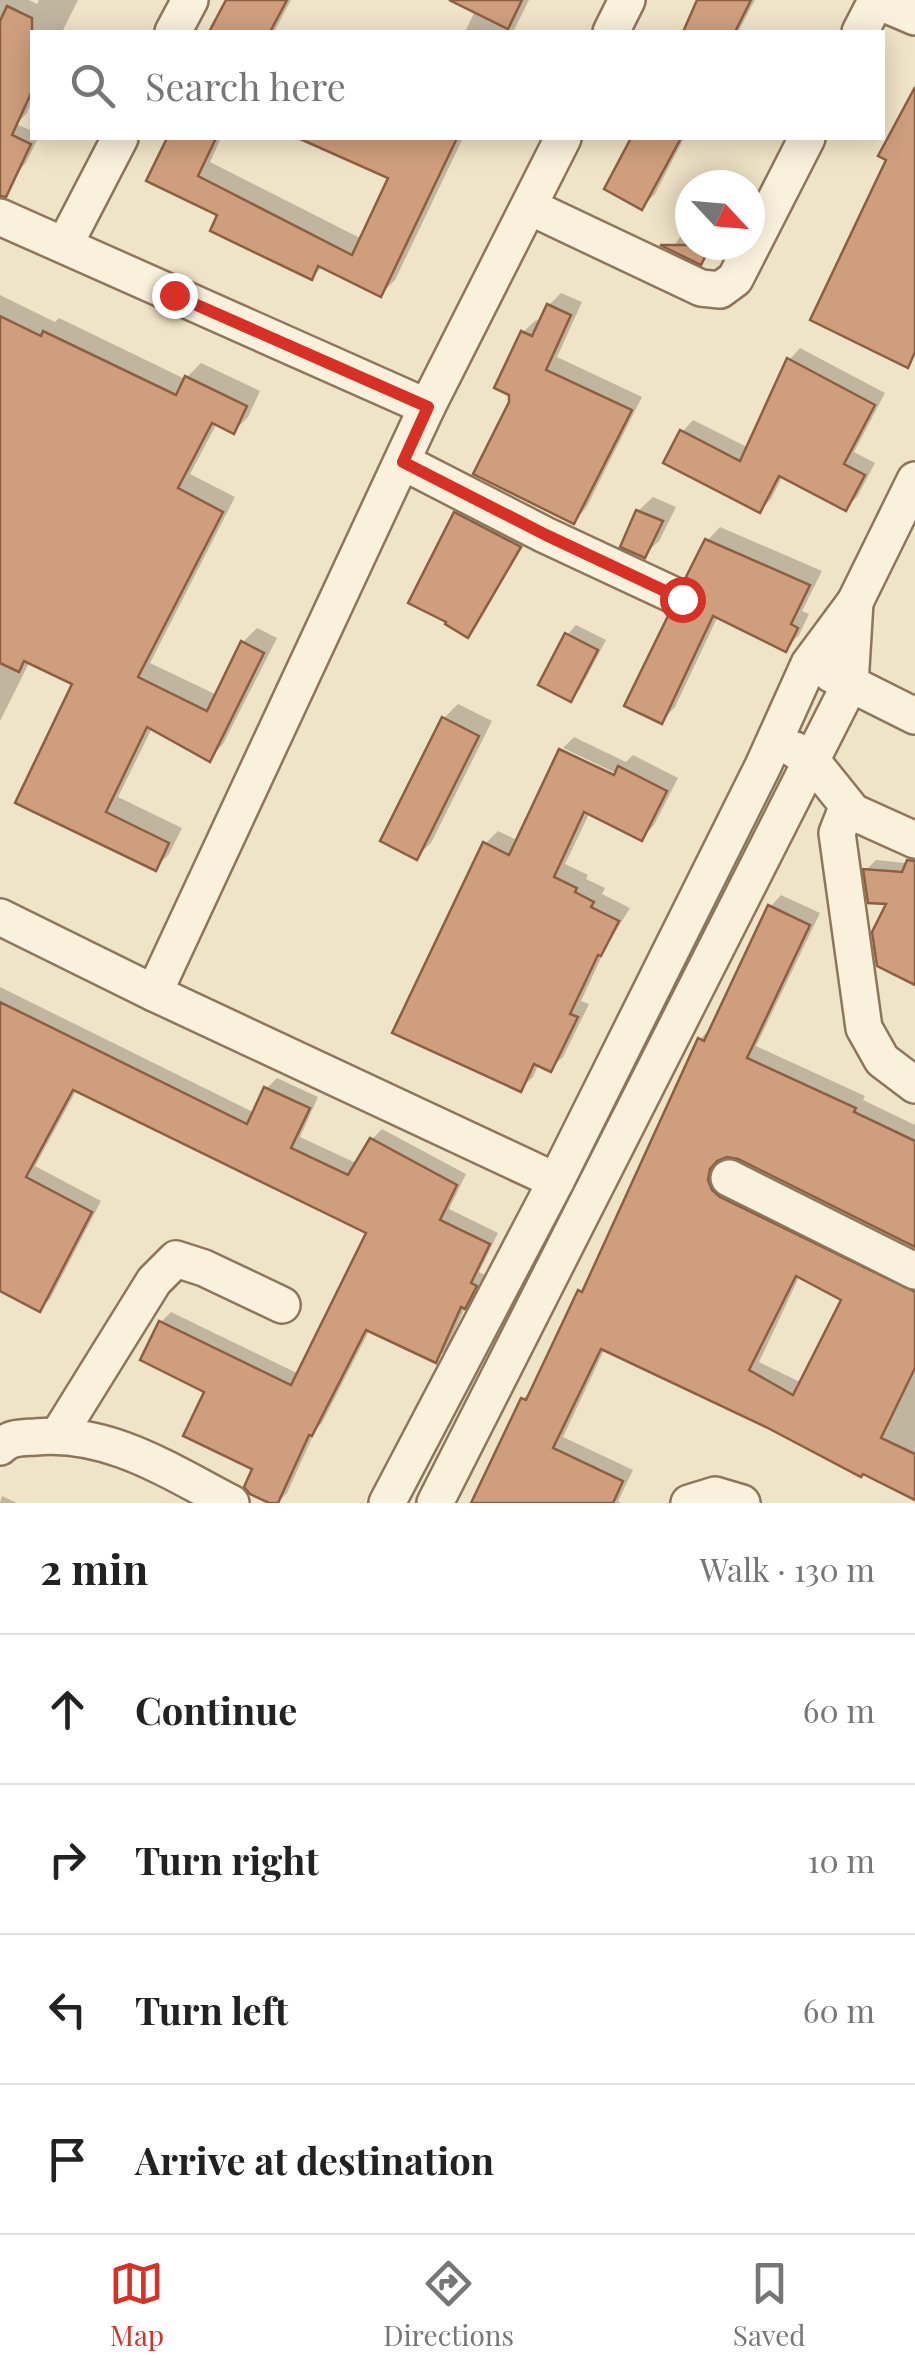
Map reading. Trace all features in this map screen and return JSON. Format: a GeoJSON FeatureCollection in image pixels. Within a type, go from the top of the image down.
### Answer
{"type":"FeatureCollection","features":[{"type":"Feature","properties":{"kind":"street"},"geometry":{"type":"LineString","coordinates":[[175,30],[190,0]]}},
{"type":"Feature","properties":{"kind":"street"},"geometry":{"type":"LineString","coordinates":[[613,30],[626,0]]}},
{"type":"Feature","properties":{"kind":"street"},"geometry":{"type":"LineString","coordinates":[[861,30],[876,0],[915,17]]}},
{"type":"Feature","properties":{"kind":"street"},"geometry":{"type":"LineString","coordinates":[[65,244],[119,140]]}},
{"type":"Feature","properties":{"kind":"street"},"geometry":{"type":"LineString","coordinates":[[154,993],[428,407],[562,140]]}},
{"type":"Feature","properties":{"kind":"street"},"geometry":{"type":"LineString","coordinates":[[530,207],[701,288],[720,290],[735,279],[806,140]]}},
{"type":"Feature","properties":{"kind":"street"},"geometry":{"type":"LineString","coordinates":[[0,217],[428,407]]}},
{"type":"Feature","properties":{"kind":"street"},"geometry":{"type":"LineString","coordinates":[[403,462],[682,599]]}},
{"type":"Feature","properties":{"kind":"street"},"geometry":{"type":"LineString","coordinates":[[387,1503],[556,1181],[809,664],[856,602],[915,480]]}},
{"type":"Feature","properties":{"kind":"street"},"geometry":{"type":"LineString","coordinates":[[435,1503],[850,684],[856,602]]}},
{"type":"Feature","properties":{"kind":"street"},"geometry":{"type":"LineString","coordinates":[[809,664],[915,716]]}},
{"type":"Feature","properties":{"kind":"street"},"geometry":{"type":"LineString","coordinates":[[776,738],[812,761],[853,812],[915,840]]}},
{"type":"Feature","properties":{"kind":"street"},"geometry":{"type":"LineString","coordinates":[[853,812],[844,816],[837,833],[864,1028],[882,1060],[915,1085]]}},
{"type":"Feature","properties":{"kind":"street"},"geometry":{"type":"LineString","coordinates":[[0,917],[556,1181]]}},
{"type":"Feature","properties":{"kind":"street"},"geometry":{"type":"LineString","coordinates":[[729,1178],[915,1271]]}},
{"type":"Feature","properties":{"kind":"street"},"geometry":{"type":"LineString","coordinates":[[58,1434],[154,1281],[176,1260],[204,1268],[282,1305]]}},
{"type":"Feature","properties":{"kind":"street"},"geometry":{"type":"LineString","coordinates":[[0,1448],[8,1439],[58,1434],[123,1447],[230,1503]]}},
{"type":"Feature","properties":{"kind":"street"},"geometry":{"type":"LineString","coordinates":[[689,1503],[716,1495],[742,1503]]}},
{"type":"Feature","properties":{"kind":"building"},"geometry":{"type":"Polygon","coordinates":[[[226,0],[287,0],[271,30],[210,30],[226,0]]]}},
{"type":"Feature","properties":{"kind":"building"},"geometry":{"type":"Polygon","coordinates":[[[449,0],[522,0],[508,29],[449,0]]]}},
{"type":"Feature","properties":{"kind":"building"},"geometry":{"type":"Polygon","coordinates":[[[697,0],[751,0],[736,30],[684,30],[697,0]]]}},
{"type":"Feature","properties":{"kind":"building"},"geometry":{"type":"Polygon","coordinates":[[[7,6],[32,18],[30,95],[12,135],[31,144],[6,197],[0,196],[0,21],[7,6]]]}},
{"type":"Feature","properties":{"kind":"building"},"geometry":{"type":"Polygon","coordinates":[[[915,87],[915,352],[908,368],[810,320],[886,160],[878,156],[915,87]]]}},
{"type":"Feature","properties":{"kind":"building"},"geometry":{"type":"Polygon","coordinates":[[[166,140],[215,140],[198,176],[352,255],[388,178],[302,140],[456,140],[381,297],[318,266],[312,280],[210,231],[217,215],[146,181],[166,140]]]}},
{"type":"Feature","properties":{"kind":"building"},"geometry":{"type":"Polygon","coordinates":[[[630,140],[680,140],[642,210],[604,189],[630,140]]]}},
{"type":"Feature","properties":{"kind":"building"},"geometry":{"type":"Polygon","coordinates":[[[547,304],[571,315],[546,370],[632,410],[574,524],[473,474],[509,402],[509,395],[494,388],[521,331],[532,336],[547,304]]]}},
{"type":"Feature","properties":{"kind":"building"},"geometry":{"type":"Polygon","coordinates":[[[0,316],[41,336],[43,331],[176,395],[185,376],[247,406],[234,434],[212,423],[178,488],[223,512],[138,677],[207,711],[241,641],[264,653],[210,762],[147,727],[106,812],[169,843],[156,871],[15,803],[72,684],[24,661],[19,672],[0,663],[0,316]]]}},
{"type":"Feature","properties":{"kind":"building"},"geometry":{"type":"Polygon","coordinates":[[[787,358],[875,405],[844,464],[865,475],[846,511],[779,476],[760,513],[663,463],[680,430],[740,461],[787,358]]]}},
{"type":"Feature","properties":{"kind":"building"},"geometry":{"type":"Polygon","coordinates":[[[636,510],[663,521],[645,558],[620,547],[636,510]]]}},
{"type":"Feature","properties":{"kind":"building"},"geometry":{"type":"Polygon","coordinates":[[[454,512],[521,547],[468,638],[408,603],[454,512]]]}},
{"type":"Feature","properties":{"kind":"building"},"geometry":{"type":"Polygon","coordinates":[[[705,539],[810,585],[791,624],[798,628],[786,652],[713,616],[662,724],[624,706],[668,616],[685,620],[701,609],[700,588],[686,577],[705,539]]]}},
{"type":"Feature","properties":{"kind":"building"},"geometry":{"type":"Polygon","coordinates":[[[565,633],[598,650],[571,702],[538,685],[565,633]]]}},
{"type":"Feature","properties":{"kind":"building"},"geometry":{"type":"Polygon","coordinates":[[[442,717],[479,736],[417,860],[380,841],[442,717]]]}},
{"type":"Feature","properties":{"kind":"building"},"geometry":{"type":"Polygon","coordinates":[[[559,749],[614,775],[618,766],[667,791],[642,841],[584,812],[554,877],[577,888],[575,892],[594,902],[591,907],[619,921],[570,1014],[578,1017],[551,1072],[534,1064],[521,1092],[392,1033],[483,842],[509,855],[559,749]]]}},
{"type":"Feature","properties":{"kind":"building"},"geometry":{"type":"Polygon","coordinates":[[[907,860],[915,861],[915,985],[877,966],[872,932],[886,904],[868,903],[863,869],[902,872],[907,860]]]}},
{"type":"Feature","properties":{"kind":"building"},"geometry":{"type":"Polygon","coordinates":[[[768,905],[810,925],[747,1058],[856,1108],[854,1112],[915,1141],[915,1247],[738,1159],[727,1157],[717,1161],[708,1180],[720,1197],[915,1292],[915,1368],[881,1438],[915,1454],[915,1500],[601,1349],[553,1448],[623,1481],[613,1503],[471,1503],[521,1398],[526,1400],[578,1290],[582,1292],[698,1038],[704,1041],[768,905]],[[796,1276],[749,1370],[793,1395],[841,1300],[796,1276]]]}},
{"type":"Feature","properties":{"kind":"building"},"geometry":{"type":"Polygon","coordinates":[[[0,1002],[247,1124],[264,1087],[310,1108],[291,1148],[348,1175],[370,1138],[457,1185],[440,1220],[490,1244],[471,1283],[477,1286],[465,1309],[461,1307],[436,1363],[366,1330],[312,1436],[309,1435],[278,1503],[269,1503],[244,1487],[252,1469],[183,1436],[204,1392],[140,1360],[159,1321],[291,1385],[366,1233],[73,1090],[26,1177],[92,1212],[40,1312],[0,1291],[0,1002]]]}},
{"type":"Feature","properties":{"kind":"route"},"geometry":{"type":"LineString","coordinates":[[174,295],[428,407],[403,462],[682,599]]}}]}
